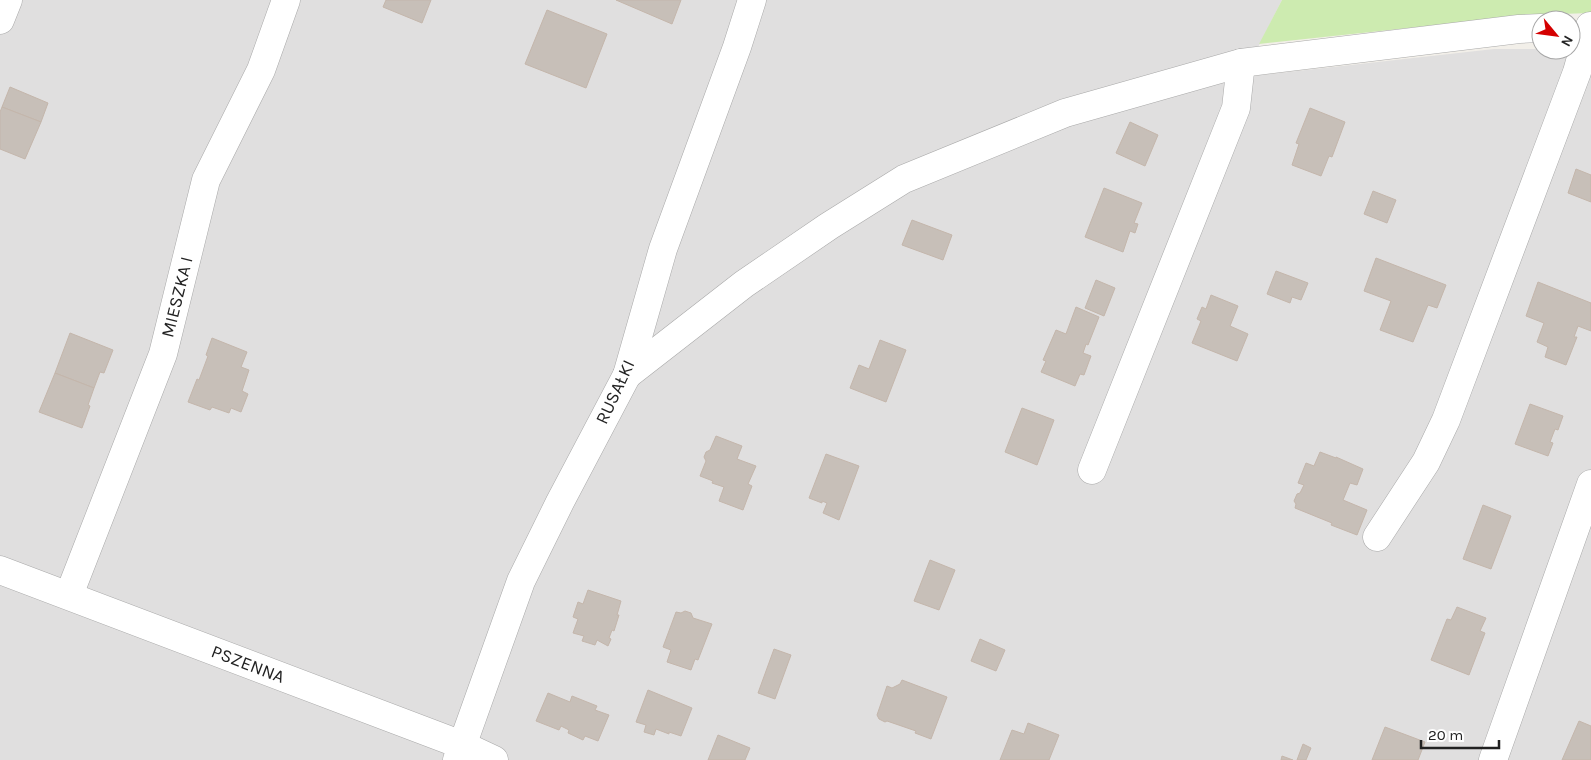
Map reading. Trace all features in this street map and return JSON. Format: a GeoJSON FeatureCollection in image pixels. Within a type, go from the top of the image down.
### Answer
{"type":"FeatureCollection","features":[{"type":"Feature","properties":{"kind":"street"},"geometry":{"type":"LineString","coordinates":[[0,20],[8,0]]}},
{"type":"Feature","properties":{"kind":"street","name":"MIESZKA I"},"geometry":{"type":"LineString","coordinates":[[69,595],[163,354],[206,180],[261,70],[286,0]]}},
{"type":"Feature","properties":{"kind":"street","name":"RUSAŁKI"},"geometry":{"type":"LineString","coordinates":[[459,753],[521,581],[627,375],[663,249],[737,47],[752,0]]}},
{"type":"Feature","properties":{"kind":"street"},"geometry":{"type":"LineString","coordinates":[[1377,537],[1426,462],[1446,420],[1577,72],[1584,26]]}},
{"type":"Feature","properties":{"kind":"street"},"geometry":{"type":"LineString","coordinates":[[627,375],[744,284],[829,226],[904,179],[1065,113],[1241,63],[1531,28]]}},
{"type":"Feature","properties":{"kind":"street"},"geometry":{"type":"LineString","coordinates":[[1092,470],[1236,108],[1241,63]]}},
{"type":"Feature","properties":{"kind":"street"},"geometry":{"type":"LineString","coordinates":[[1493,760],[1591,484]]}},
{"type":"Feature","properties":{"kind":"street","name":"PSZENNA"},"geometry":{"type":"LineString","coordinates":[[0,570],[69,595],[459,753],[494,760]]}},
{"type":"Feature","properties":{"kind":"shaded area"},"geometry":{"type":"Polygon","coordinates":[[[0,0],[1282,0],[1243,77],[1494,49],[1531,49],[1531,60],[1581,60],[1581,49],[1591,49],[1591,760],[0,760],[0,0]]]}},
{"type":"Feature","properties":{"kind":"green space"},"geometry":{"type":"Polygon","coordinates":[[[1282,0],[1591,0],[1591,13],[1581,13],[1581,10],[1531,10],[1531,15],[1259,44],[1282,0]]]}},
{"type":"Feature","properties":{"kind":"building"},"geometry":{"type":"Polygon","coordinates":[[[386,0],[431,0],[422,23],[383,7],[386,0]]]}},
{"type":"Feature","properties":{"kind":"building"},"geometry":{"type":"Polygon","coordinates":[[[616,0],[681,0],[672,24],[616,0]]]}},
{"type":"Feature","properties":{"kind":"building"},"geometry":{"type":"Polygon","coordinates":[[[547,10],[607,34],[586,88],[525,64],[547,10]]]}},
{"type":"Feature","properties":{"kind":"building"},"geometry":{"type":"Polygon","coordinates":[[[10,87],[48,103],[41,122],[2,107],[10,87]]]}},
{"type":"Feature","properties":{"kind":"building"},"geometry":{"type":"Polygon","coordinates":[[[2,107],[41,122],[25,159],[0,149],[0,112],[2,107]]]}},
{"type":"Feature","properties":{"kind":"building"},"geometry":{"type":"Polygon","coordinates":[[[1310,108],[1345,122],[1332,157],[1329,156],[1321,176],[1292,165],[1299,144],[1296,143],[1310,108]]]}},
{"type":"Feature","properties":{"kind":"building"},"geometry":{"type":"Polygon","coordinates":[[[1130,122],[1158,135],[1145,166],[1116,153],[1130,122]]]}},
{"type":"Feature","properties":{"kind":"building"},"geometry":{"type":"Polygon","coordinates":[[[1576,169],[1591,175],[1591,202],[1568,193],[1576,169]]]}},
{"type":"Feature","properties":{"kind":"building"},"geometry":{"type":"Polygon","coordinates":[[[1104,188],[1142,203],[1134,223],[1138,224],[1135,233],[1130,231],[1123,252],[1085,237],[1104,188]]]}},
{"type":"Feature","properties":{"kind":"building"},"geometry":{"type":"Polygon","coordinates":[[[1373,191],[1396,200],[1387,223],[1364,214],[1373,191]]]}},
{"type":"Feature","properties":{"kind":"building"},"geometry":{"type":"Polygon","coordinates":[[[912,220],[952,235],[943,260],[902,245],[912,220]]]}},
{"type":"Feature","properties":{"kind":"building"},"geometry":{"type":"Polygon","coordinates":[[[1376,258],[1446,285],[1437,308],[1428,305],[1413,342],[1380,330],[1391,301],[1364,291],[1376,258]]]}},
{"type":"Feature","properties":{"kind":"building"},"geometry":{"type":"Polygon","coordinates":[[[1276,271],[1308,283],[1301,300],[1292,297],[1290,303],[1267,294],[1276,271]]]}},
{"type":"Feature","properties":{"kind":"building"},"geometry":{"type":"Polygon","coordinates":[[[1096,280],[1115,288],[1104,316],[1085,308],[1096,280]]]}},
{"type":"Feature","properties":{"kind":"building"},"geometry":{"type":"Polygon","coordinates":[[[1538,282],[1591,303],[1591,331],[1578,326],[1574,337],[1577,337],[1566,365],[1545,357],[1548,347],[1537,342],[1544,323],[1526,316],[1538,282]]]}},
{"type":"Feature","properties":{"kind":"building"},"geometry":{"type":"Polygon","coordinates":[[[1211,295],[1238,306],[1230,326],[1248,334],[1237,361],[1192,343],[1201,321],[1197,319],[1202,307],[1206,309],[1211,295]]]}},
{"type":"Feature","properties":{"kind":"building"},"geometry":{"type":"Polygon","coordinates":[[[1076,307],[1099,317],[1083,353],[1091,356],[1084,375],[1080,374],[1075,386],[1041,372],[1046,361],[1043,360],[1056,330],[1066,334],[1076,307]]]}},
{"type":"Feature","properties":{"kind":"building"},"geometry":{"type":"Polygon","coordinates":[[[70,333],[113,350],[104,373],[100,372],[94,388],[55,373],[70,333]]]}},
{"type":"Feature","properties":{"kind":"building"},"geometry":{"type":"Polygon","coordinates":[[[212,338],[247,352],[241,367],[249,370],[242,391],[248,394],[241,412],[231,408],[229,413],[212,407],[210,410],[188,402],[208,356],[206,355],[212,338]]]}},
{"type":"Feature","properties":{"kind":"building"},"geometry":{"type":"Polygon","coordinates":[[[880,340],[906,350],[886,402],[850,388],[859,365],[869,369],[880,340]]]}},
{"type":"Feature","properties":{"kind":"building"},"geometry":{"type":"Polygon","coordinates":[[[55,373],[94,388],[82,428],[39,412],[55,373]]]}},
{"type":"Feature","properties":{"kind":"building"},"geometry":{"type":"Polygon","coordinates":[[[1530,404],[1563,416],[1558,430],[1555,429],[1550,442],[1553,443],[1548,456],[1515,444],[1530,404]]]}},
{"type":"Feature","properties":{"kind":"building"},"geometry":{"type":"Polygon","coordinates":[[[1022,408],[1054,420],[1037,465],[1005,452],[1022,408]]]}},
{"type":"Feature","properties":{"kind":"building"},"geometry":{"type":"Polygon","coordinates":[[[716,436],[742,446],[737,459],[756,466],[748,484],[752,486],[743,510],[719,501],[724,487],[700,476],[706,461],[704,457],[706,452],[710,450],[716,436]]]}},
{"type":"Feature","properties":{"kind":"building"},"geometry":{"type":"Polygon","coordinates":[[[1320,452],[1363,469],[1357,485],[1350,483],[1343,500],[1367,510],[1357,535],[1295,508],[1296,504],[1294,501],[1304,485],[1298,483],[1306,463],[1314,466],[1320,452]]]}},
{"type":"Feature","properties":{"kind":"building"},"geometry":{"type":"Polygon","coordinates":[[[826,454],[859,466],[839,520],[823,513],[827,503],[809,498],[826,454]]]}},
{"type":"Feature","properties":{"kind":"building"},"geometry":{"type":"Polygon","coordinates":[[[1483,505],[1511,516],[1491,569],[1463,559],[1483,505]]]}},
{"type":"Feature","properties":{"kind":"building"},"geometry":{"type":"Polygon","coordinates":[[[930,560],[955,570],[939,610],[914,601],[930,560]]]}},
{"type":"Feature","properties":{"kind":"building"},"geometry":{"type":"Polygon","coordinates":[[[588,590],[621,601],[617,615],[619,615],[614,631],[612,630],[609,638],[611,639],[608,646],[597,640],[595,645],[582,641],[584,636],[573,633],[578,619],[573,617],[578,602],[583,604],[588,590]]]}},
{"type":"Feature","properties":{"kind":"building"},"geometry":{"type":"Polygon","coordinates":[[[1457,607],[1486,618],[1480,631],[1485,633],[1469,675],[1431,660],[1447,619],[1451,620],[1457,607]]]}},
{"type":"Feature","properties":{"kind":"building"},"geometry":{"type":"Polygon","coordinates":[[[685,611],[691,613],[693,618],[712,624],[698,660],[695,659],[691,670],[667,662],[671,650],[663,647],[676,612],[681,613],[685,611]]]}},
{"type":"Feature","properties":{"kind":"building"},"geometry":{"type":"Polygon","coordinates":[[[980,639],[1005,650],[996,671],[971,661],[980,639]]]}},
{"type":"Feature","properties":{"kind":"building"},"geometry":{"type":"Polygon","coordinates":[[[774,649],[791,655],[775,699],[758,693],[774,649]]]}},
{"type":"Feature","properties":{"kind":"building"},"geometry":{"type":"Polygon","coordinates":[[[902,680],[947,697],[931,739],[915,733],[916,731],[887,721],[885,722],[879,719],[877,715],[887,686],[892,688],[900,684],[902,680]]]}},
{"type":"Feature","properties":{"kind":"building"},"geometry":{"type":"Polygon","coordinates":[[[648,690],[692,708],[681,736],[656,729],[654,735],[644,732],[646,725],[636,722],[648,690]]]}},
{"type":"Feature","properties":{"kind":"building"},"geometry":{"type":"Polygon","coordinates":[[[548,693],[570,702],[572,696],[597,706],[595,710],[609,715],[598,741],[585,736],[583,740],[568,733],[569,730],[561,726],[559,730],[536,721],[548,693]]]}},
{"type":"Feature","properties":{"kind":"building"},"geometry":{"type":"Polygon","coordinates":[[[1579,721],[1591,726],[1591,760],[1562,760],[1579,721]]]}},
{"type":"Feature","properties":{"kind":"building"},"geometry":{"type":"Polygon","coordinates":[[[1028,723],[1059,735],[1049,760],[1000,760],[1012,730],[1024,734],[1028,723]]]}},
{"type":"Feature","properties":{"kind":"building"},"geometry":{"type":"Polygon","coordinates":[[[1385,727],[1425,742],[1418,760],[1372,760],[1385,727]]]}},
{"type":"Feature","properties":{"kind":"building"},"geometry":{"type":"Polygon","coordinates":[[[718,735],[750,748],[745,760],[708,760],[718,735]]]}},
{"type":"Feature","properties":{"kind":"building"},"geometry":{"type":"Polygon","coordinates":[[[1303,744],[1311,748],[1306,760],[1297,760],[1303,744]]]}},
{"type":"Feature","properties":{"kind":"building"},"geometry":{"type":"Polygon","coordinates":[[[1282,756],[1293,760],[1281,760],[1282,756]]]}}]}
